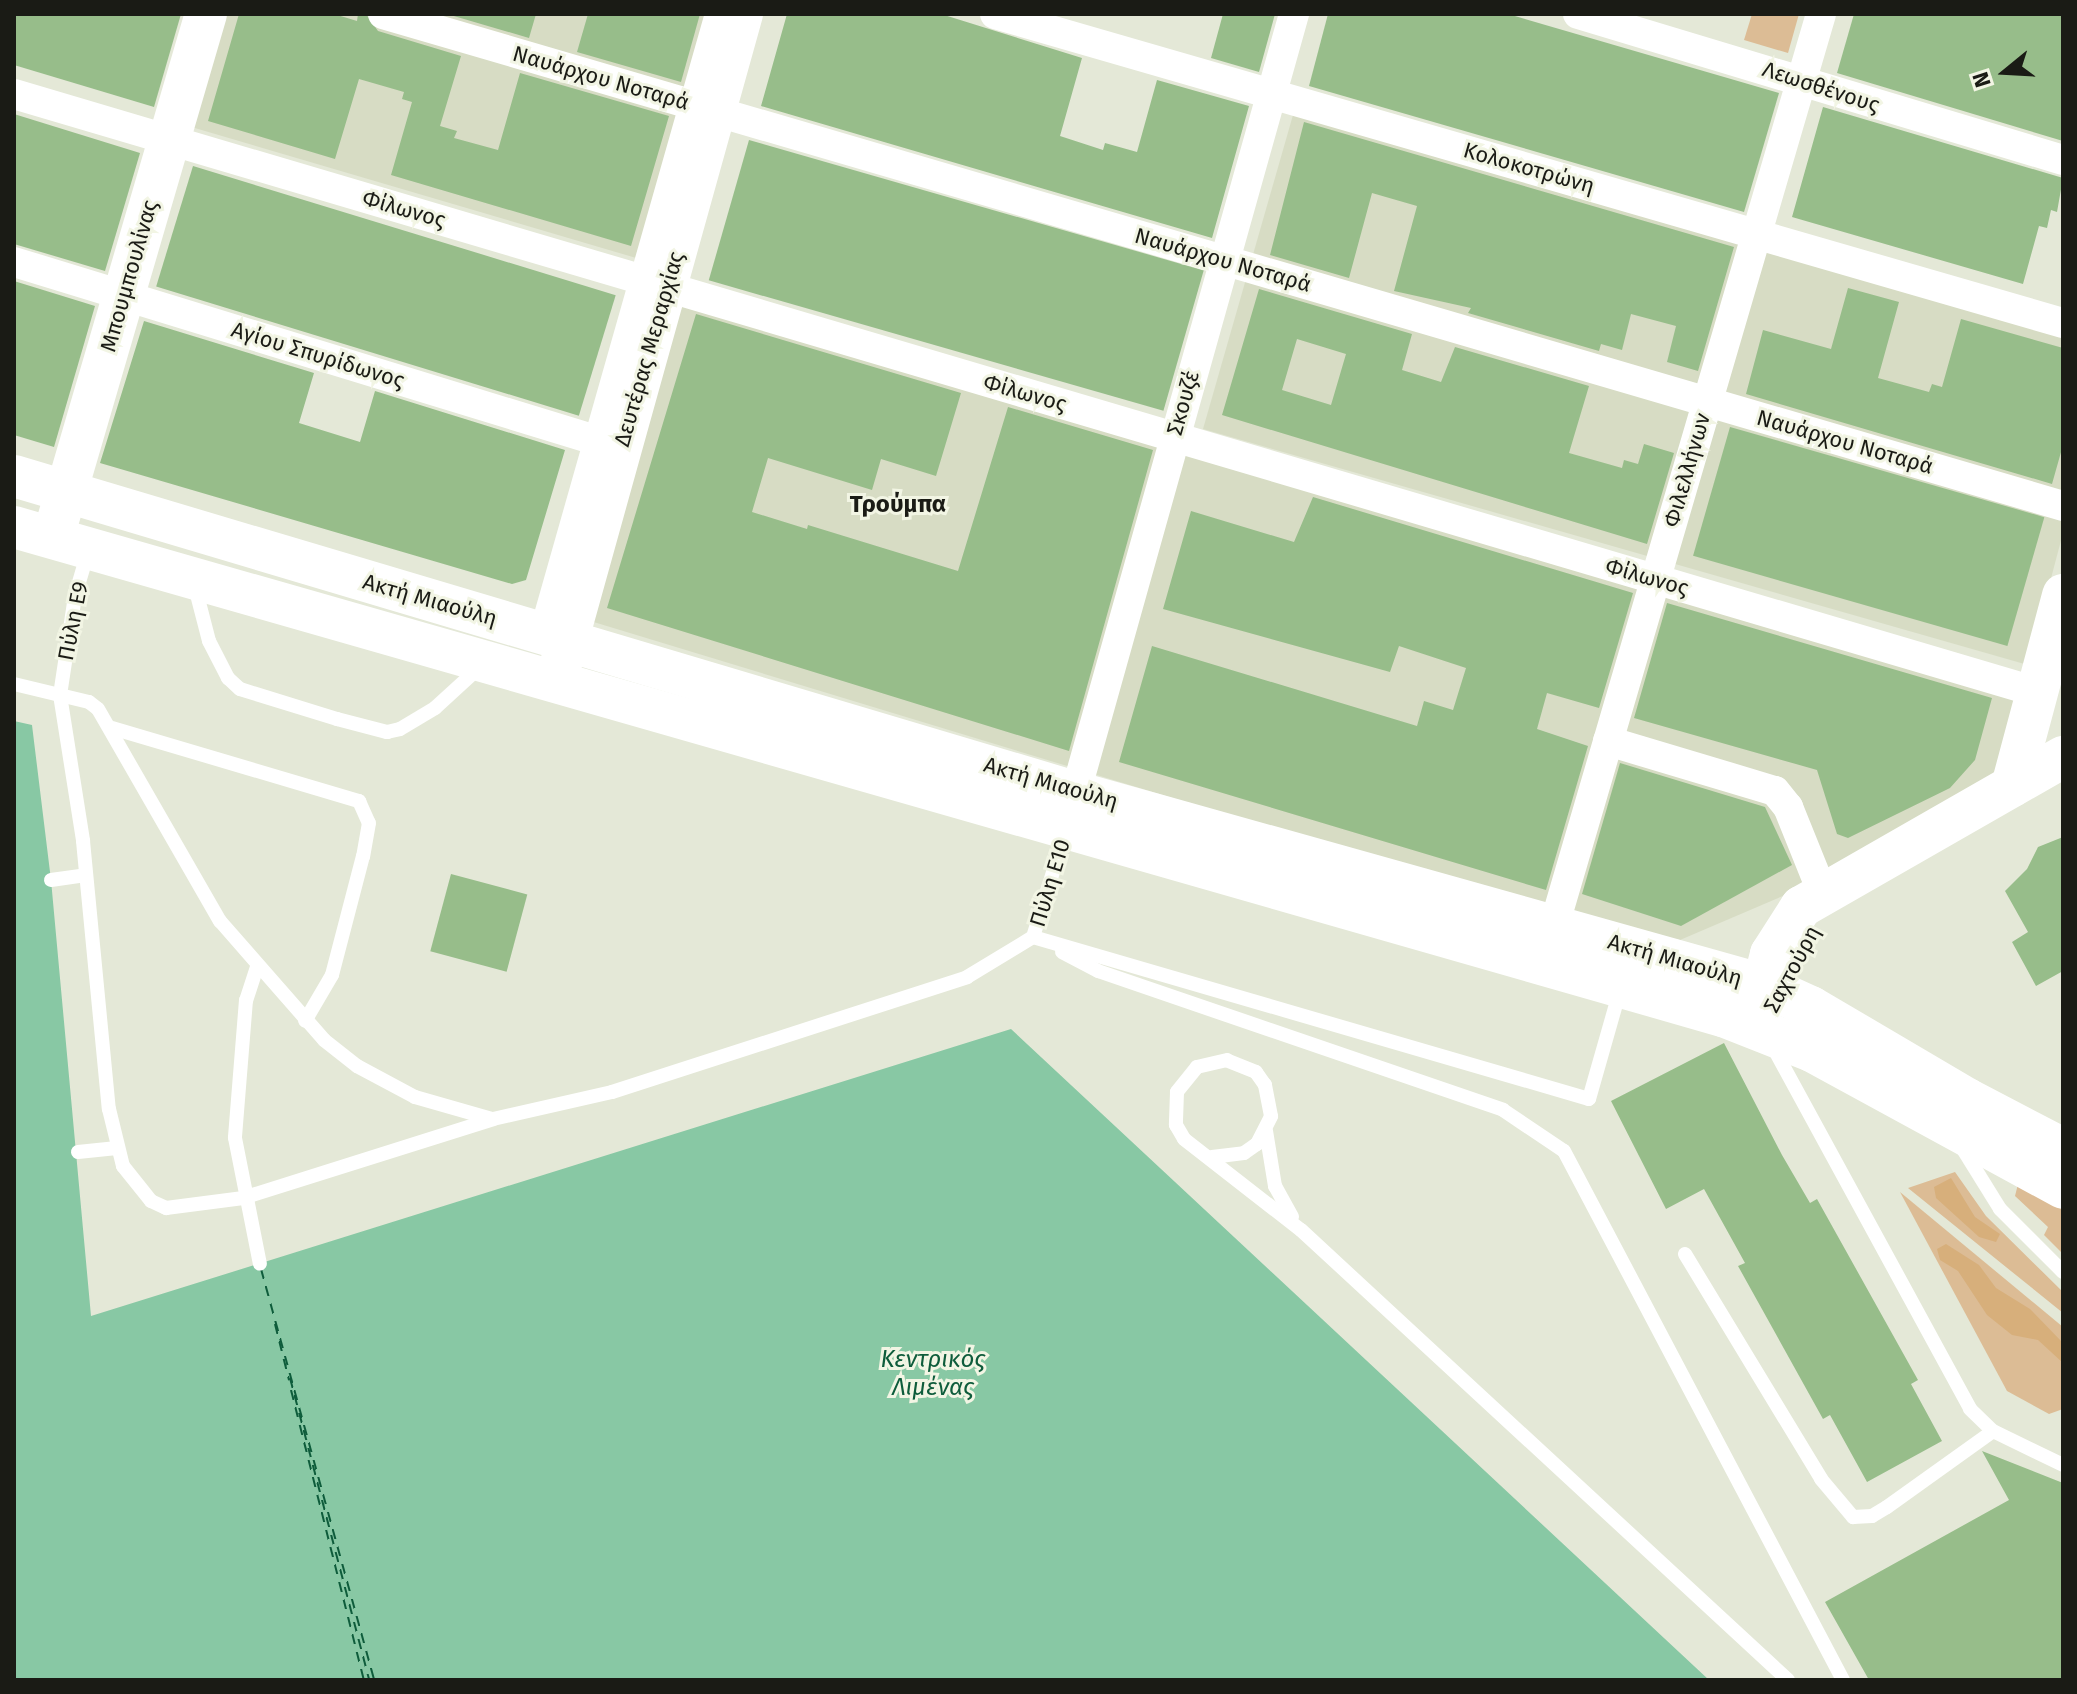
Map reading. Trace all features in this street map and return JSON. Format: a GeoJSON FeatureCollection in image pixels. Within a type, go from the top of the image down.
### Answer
{"type":"FeatureCollection","features":[{"type":"Feature","properties":{"kind":"main road","name":"Μπουμπουλίνας"},"geometry":{"type":"LineString","coordinates":[[71,543],[66,492],[206,14]]}},
{"type":"Feature","properties":{"kind":"main road","name":"Δευτέρας Μεραρχίας"},"geometry":{"type":"LineString","coordinates":[[545,657],[610,444],[705,108],[742,14]]}},
{"type":"Feature","properties":{"kind":"main road","name":"Ακτή Μιαούλη"},"geometry":{"type":"LineString","coordinates":[[14,476],[545,657],[1070,810],[1757,1028],[1812,1051],[2063,1188]]}},
{"type":"Feature","properties":{"kind":"main road","name":"Ακτή Μιαούλη"},"geometry":{"type":"LineString","coordinates":[[14,527],[191,575],[485,663],[545,657]]}},
{"type":"Feature","properties":{"kind":"main road"},"geometry":{"type":"LineString","coordinates":[[2012,786],[2063,595]]}},
{"type":"Feature","properties":{"kind":"main road","name":"Σαχτούρη"},"geometry":{"type":"LineString","coordinates":[[1757,1028],[1787,925],[1801,907],[2063,757]]}},
{"type":"Feature","properties":{"kind":"main road","name":"Ακτή Μιαούλη"},"geometry":{"type":"LineString","coordinates":[[1070,810],[1554,926],[1770,989],[2063,1149]]}},
{"type":"Feature","properties":{"kind":"street","name":"Ναυάρχου Νοταρά"},"geometry":{"type":"LineString","coordinates":[[383,14],[2063,506]]}},
{"type":"Feature","properties":{"kind":"street","name":"Δευτέρας Μεραρχίας"},"geometry":{"type":"LineString","coordinates":[[705,108],[720,14]]}},
{"type":"Feature","properties":{"kind":"street","name":"Σκουζέ"},"geometry":{"type":"LineString","coordinates":[[1070,810],[1294,14]]}},
{"type":"Feature","properties":{"kind":"street","name":"Λεωσθένους"},"geometry":{"type":"LineString","coordinates":[[1578,14],[1732,56],[1800,83],[2063,160]]}},
{"type":"Feature","properties":{"kind":"street","name":"Φιλελλήνων"},"geometry":{"type":"LineString","coordinates":[[1554,926],[1821,14]]}},
{"type":"Feature","properties":{"kind":"street","name":"Κολοκοτρώνη"},"geometry":{"type":"LineString","coordinates":[[1012,16],[2063,323]]}},
{"type":"Feature","properties":{"kind":"street","name":"Φίλωνος"},"geometry":{"type":"LineString","coordinates":[[14,94],[2037,692]]}},
{"type":"Feature","properties":{"kind":"street","name":"Αγίου Σπυρίδωνος"},"geometry":{"type":"LineString","coordinates":[[14,262],[610,444]]}},
{"type":"Feature","properties":{"kind":"street"},"geometry":{"type":"LineString","coordinates":[[1608,741],[1775,791],[1788,807],[1823,894]]}},
{"type":"Feature","properties":{"kind":"lane","name":"Πύλη Ε9"},"geometry":{"type":"LineString","coordinates":[[71,543],[75,596],[60,695],[86,875],[117,1148],[132,1182],[166,1208],[243,1198],[493,1119],[612,1092],[967,977],[1033,937]]}},
{"type":"Feature","properties":{"kind":"lane"},"geometry":{"type":"LineString","coordinates":[[191,575],[209,641],[228,678],[240,689],[337,719],[387,732],[400,729],[435,708],[485,663]]}},
{"type":"Feature","properties":{"kind":"lane"},"geometry":{"type":"LineString","coordinates":[[14,684],[89,702],[112,728],[220,921],[305,1021],[357,1066],[391,1085],[427,1101],[493,1119]]}},
{"type":"Feature","properties":{"kind":"lane"},"geometry":{"type":"LineString","coordinates":[[112,728],[359,801],[369,823],[363,856],[332,975],[305,1021]]}},
{"type":"Feature","properties":{"kind":"lane","name":"Πύλη Ε10"},"geometry":{"type":"LineString","coordinates":[[1033,937],[1070,810]]}},
{"type":"Feature","properties":{"kind":"lane"},"geometry":{"type":"LineString","coordinates":[[51,880],[86,875]]}},
{"type":"Feature","properties":{"kind":"lane"},"geometry":{"type":"LineString","coordinates":[[1033,937],[1589,1099],[1621,987]]}},
{"type":"Feature","properties":{"kind":"lane"},"geometry":{"type":"LineString","coordinates":[[1033,937],[1098,971],[1503,1110],[1564,1151],[1843,1680]]}},
{"type":"Feature","properties":{"kind":"lane"},"geometry":{"type":"LineString","coordinates":[[257,967],[246,1000],[235,1138],[243,1198],[260,1264]]}},
{"type":"Feature","properties":{"kind":"lane"},"geometry":{"type":"LineString","coordinates":[[1757,1028],[1801,1097],[1970,1409],[1993,1431],[2063,1465]]}},
{"type":"Feature","properties":{"kind":"lane"},"geometry":{"type":"LineString","coordinates":[[1801,1097],[1802,1065],[1812,1051]]}},
{"type":"Feature","properties":{"kind":"lane"},"geometry":{"type":"LineString","coordinates":[[1301,1230],[1275,1186],[1266,1131],[1270,1100],[1256,1072],[1227,1060],[1197,1067],[1177,1092],[1176,1125],[1197,1150],[1212,1157],[1301,1230],[1788,1680]]}},
{"type":"Feature","properties":{"kind":"lane"},"geometry":{"type":"LineString","coordinates":[[1941,1121],[2000,1209],[2063,1272]]}},
{"type":"Feature","properties":{"kind":"lane"},"geometry":{"type":"LineString","coordinates":[[1212,1157],[1244,1153],[1266,1131]]}},
{"type":"Feature","properties":{"kind":"lane"},"geometry":{"type":"LineString","coordinates":[[78,1152],[117,1148]]}},
{"type":"Feature","properties":{"kind":"lane"},"geometry":{"type":"LineString","coordinates":[[1685,1254],[1821,1479],[1853,1517],[1872,1516],[1887,1507],[1993,1431]]}},
{"type":"Feature","properties":{"kind":"shaded area"},"geometry":{"type":"Polygon","coordinates":[[[222,14],[714,14],[643,260],[188,126],[222,14]]]}},
{"type":"Feature","properties":{"kind":"shaded area"},"geometry":{"type":"Polygon","coordinates":[[[1752,14],[1799,14],[1788,53],[1744,40],[1752,14]]]}},
{"type":"Feature","properties":{"kind":"shaded area"},"geometry":{"type":"Polygon","coordinates":[[[1293,115],[2063,333],[2063,533],[2028,665],[1203,429],[1293,115]]]}},
{"type":"Feature","properties":{"kind":"shaded area"},"geometry":{"type":"Polygon","coordinates":[[[681,295],[2020,693],[1998,771],[1792,892],[1680,940],[1531,907],[587,620],[681,295]]]}},
{"type":"Feature","properties":{"kind":"shaded area"},"geometry":{"type":"Polygon","coordinates":[[[1955,1172],[1986,1216],[2063,1292],[2063,1313],[1908,1188],[1955,1172]]]}},
{"type":"Feature","properties":{"kind":"shaded area"},"geometry":{"type":"Polygon","coordinates":[[[1951,1178],[1975,1217],[2000,1234],[1996,1242],[1979,1237],[1936,1198],[1934,1187],[1951,1178]]]}},
{"type":"Feature","properties":{"kind":"shaded area"},"geometry":{"type":"Polygon","coordinates":[[[2018,1184],[2063,1209],[2063,1254],[2044,1235],[2048,1227],[2015,1196],[2018,1184]]]}},
{"type":"Feature","properties":{"kind":"shaded area"},"geometry":{"type":"Polygon","coordinates":[[[1900,1192],[2063,1327],[2063,1409],[2049,1414],[2007,1391],[1900,1192]]]}},
{"type":"Feature","properties":{"kind":"shaded area"},"geometry":{"type":"Polygon","coordinates":[[[1946,1244],[1979,1265],[1996,1288],[2030,1309],[2063,1343],[2063,1363],[2038,1340],[2012,1335],[1987,1315],[1958,1271],[1940,1260],[1937,1249],[1946,1244]]]}},
{"type":"Feature","properties":{"kind":"water","name":"Κεντρικός Λιμένας"},"geometry":{"type":"Polygon","coordinates":[[[14,721],[32,725],[51,880],[91,1316],[1011,1029],[1709,1680],[14,1680],[14,721]]]}},
{"type":"Feature","properties":{"kind":"building"},"geometry":{"type":"Polygon","coordinates":[[[14,14],[181,14],[154,107],[14,65],[14,14]]]}},
{"type":"Feature","properties":{"kind":"building"},"geometry":{"type":"Polygon","coordinates":[[[239,14],[334,14],[357,21],[358,14],[366,14],[378,31],[461,56],[440,126],[457,131],[454,138],[498,150],[520,73],[669,116],[631,246],[391,175],[412,102],[402,99],[404,92],[359,79],[335,159],[208,121],[239,14]]]}},
{"type":"Feature","properties":{"kind":"building"},"geometry":{"type":"Polygon","coordinates":[[[447,14],[536,14],[529,38],[447,14]]]}},
{"type":"Feature","properties":{"kind":"building"},"geometry":{"type":"Polygon","coordinates":[[[588,14],[700,14],[681,82],[577,52],[588,14]]]}},
{"type":"Feature","properties":{"kind":"building"},"geometry":{"type":"Polygon","coordinates":[[[787,14],[941,14],[1082,58],[1060,136],[1103,150],[1105,143],[1137,152],[1157,80],[1249,106],[1212,238],[761,106],[787,14]]]}},
{"type":"Feature","properties":{"kind":"building"},"geometry":{"type":"Polygon","coordinates":[[[1223,14],[1275,14],[1259,72],[1211,58],[1223,14]]]}},
{"type":"Feature","properties":{"kind":"building"},"geometry":{"type":"Polygon","coordinates":[[[1328,14],[1508,14],[1779,93],[1744,212],[1309,86],[1328,14]]]}},
{"type":"Feature","properties":{"kind":"building"},"geometry":{"type":"Polygon","coordinates":[[[1854,14],[2063,14],[2063,141],[1837,73],[1854,14]]]}},
{"type":"Feature","properties":{"kind":"building"},"geometry":{"type":"Polygon","coordinates":[[[1823,107],[2063,178],[2057,212],[2051,210],[2047,228],[2039,226],[2023,284],[1792,217],[1823,107]]]}},
{"type":"Feature","properties":{"kind":"building"},"geometry":{"type":"Polygon","coordinates":[[[14,114],[140,153],[105,271],[14,244],[14,114]]]}},
{"type":"Feature","properties":{"kind":"building"},"geometry":{"type":"Polygon","coordinates":[[[1304,122],[1734,247],[1698,371],[1667,362],[1676,326],[1631,314],[1622,350],[1601,344],[1599,351],[1468,313],[1471,308],[1394,291],[1417,206],[1372,193],[1349,278],[1270,255],[1304,122]]]}},
{"type":"Feature","properties":{"kind":"building"},"geometry":{"type":"Polygon","coordinates":[[[749,140],[1204,270],[1163,411],[709,280],[749,140]]]}},
{"type":"Feature","properties":{"kind":"building"},"geometry":{"type":"Polygon","coordinates":[[[193,166],[616,295],[579,416],[156,286],[193,166]]]}},
{"type":"Feature","properties":{"kind":"building"},"geometry":{"type":"Polygon","coordinates":[[[14,281],[95,306],[54,447],[14,435],[14,281]]]}},
{"type":"Feature","properties":{"kind":"building"},"geometry":{"type":"Polygon","coordinates":[[[1848,288],[1899,302],[1878,378],[1929,392],[1932,384],[1942,387],[1961,319],[2063,348],[2063,445],[2052,484],[1746,394],[1763,330],[1831,349],[1848,288]]]}},
{"type":"Feature","properties":{"kind":"building"},"geometry":{"type":"Polygon","coordinates":[[[1259,289],[1412,334],[1402,370],[1441,382],[1455,347],[1589,386],[1569,453],[1622,468],[1624,460],[1638,464],[1644,444],[1674,453],[1647,544],[1222,415],[1259,289]],[[1297,339],[1282,390],[1331,405],[1346,354],[1297,339]]]}},
{"type":"Feature","properties":{"kind":"building"},"geometry":{"type":"Polygon","coordinates":[[[696,314],[961,393],[936,476],[881,459],[872,490],[768,458],[752,512],[807,529],[808,525],[958,571],[1008,407],[1153,450],[1069,751],[607,608],[696,314]]]}},
{"type":"Feature","properties":{"kind":"building"},"geometry":{"type":"Polygon","coordinates":[[[144,321],[314,373],[299,423],[360,442],[375,391],[565,450],[526,580],[512,584],[100,463],[144,321]]]}},
{"type":"Feature","properties":{"kind":"building"},"geometry":{"type":"Polygon","coordinates":[[[1730,427],[2044,517],[2007,646],[1693,556],[1730,427]]]}},
{"type":"Feature","properties":{"kind":"building"},"geometry":{"type":"Polygon","coordinates":[[[1313,497],[1633,593],[1599,708],[1547,693],[1537,729],[1588,746],[1546,890],[1119,762],[1152,646],[1417,726],[1424,701],[1453,710],[1466,668],[1399,646],[1390,672],[1163,609],[1191,511],[1294,542],[1313,497]]]}},
{"type":"Feature","properties":{"kind":"building"},"geometry":{"type":"Polygon","coordinates":[[[1667,603],[1992,698],[1975,760],[1950,788],[1848,838],[1837,834],[1817,770],[1634,718],[1667,603]]]}},
{"type":"Feature","properties":{"kind":"building"},"geometry":{"type":"Polygon","coordinates":[[[1620,763],[1765,807],[1792,865],[1681,926],[1582,894],[1620,763]]]}},
{"type":"Feature","properties":{"kind":"building"},"geometry":{"type":"Polygon","coordinates":[[[2063,837],[2063,971],[2036,986],[2012,942],[2028,932],[2005,891],[2027,869],[2038,847],[2063,837]]]}},
{"type":"Feature","properties":{"kind":"building"},"geometry":{"type":"Polygon","coordinates":[[[451,874],[527,894],[507,972],[430,951],[451,874]]]}},
{"type":"Feature","properties":{"kind":"building"},"geometry":{"type":"Polygon","coordinates":[[[1724,1043],[1782,1155],[1810,1203],[1817,1199],[1918,1380],[1911,1384],[1942,1441],[1867,1482],[1830,1415],[1823,1419],[1738,1266],[1745,1263],[1704,1189],[1666,1209],[1611,1101],[1724,1043]]]}},
{"type":"Feature","properties":{"kind":"building"},"geometry":{"type":"Polygon","coordinates":[[[1982,1451],[2063,1483],[2063,1680],[1869,1680],[1825,1602],[2009,1500],[1982,1451]]]}},
{"type":"Feature","properties":{"kind":"ferry route"},"geometry":{"type":"LineString","coordinates":[[261,1269],[374,1680]]}},
{"type":"Feature","properties":{"kind":"ferry route"},"geometry":{"type":"LineString","coordinates":[[275,1324],[289,1380]]}},
{"type":"Feature","properties":{"kind":"ferry route"},"geometry":{"type":"LineString","coordinates":[[290,1378],[369,1680]]}},
{"type":"Feature","properties":{"kind":"ferry route"},"geometry":{"type":"LineString","coordinates":[[291,1390],[364,1680]]}},
{"type":"Feature","properties":{"kind":"district","name":"Τρούμπα"},"geometry":{"type":"Point","coordinates":[898,505]}}]}
